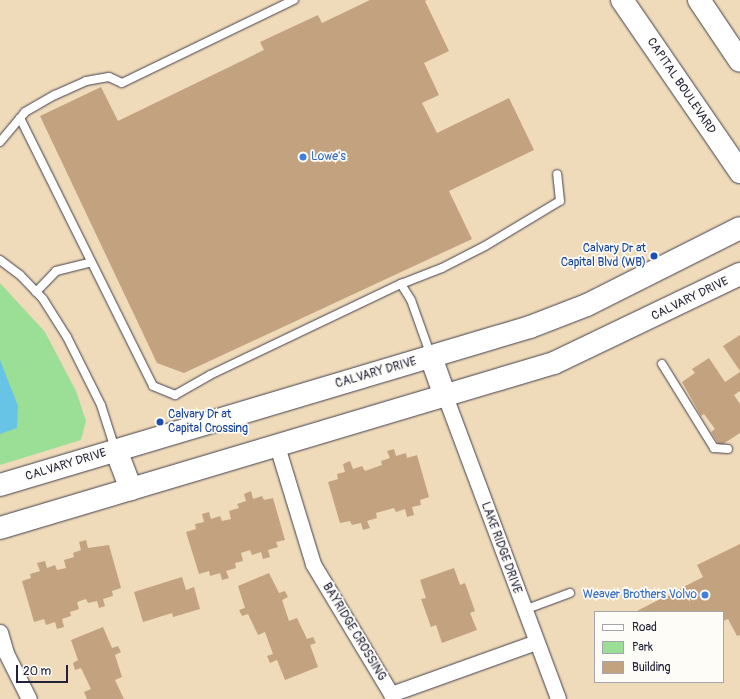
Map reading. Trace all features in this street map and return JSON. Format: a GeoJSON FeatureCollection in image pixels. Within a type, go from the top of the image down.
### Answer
{"type":"FeatureCollection","features":[{"type":"Feature","properties":{"kind":"main road","name":"CAPITAL BOULEVARD"},"geometry":{"type":"LineString","coordinates":[[622,0],[740,172]]}},
{"type":"Feature","properties":{"kind":"main road"},"geometry":{"type":"LineString","coordinates":[[699,0],[740,61]]}},
{"type":"Feature","properties":{"kind":"main road","name":"CALVARY DRIVE"},"geometry":{"type":"LineString","coordinates":[[0,485],[530,327],[580,308],[740,228]]}},
{"type":"Feature","properties":{"kind":"main road","name":"CALVARY DRIVE"},"geometry":{"type":"LineString","coordinates":[[0,528],[554,363],[740,274]]}},
{"type":"Feature","properties":{"kind":"main road"},"geometry":{"type":"LineString","coordinates":[[431,357],[445,396]]}},
{"type":"Feature","properties":{"kind":"main road"},"geometry":{"type":"LineString","coordinates":[[116,450],[131,489]]}},
{"type":"Feature","properties":{"kind":"street","name":"LAKE RIDGE DRIVE"},"geometry":{"type":"LineString","coordinates":[[445,396],[558,699]]}},
{"type":"Feature","properties":{"kind":"street","name":"BAYRIDGE CROSSING"},"geometry":{"type":"LineString","coordinates":[[277,446],[313,564],[391,694],[536,642]]}},
{"type":"Feature","properties":{"kind":"street"},"geometry":{"type":"LineString","coordinates":[[0,632],[6,653],[29,699]]}},
{"type":"Feature","properties":{"kind":"lane"},"geometry":{"type":"LineString","coordinates":[[0,142],[20,118],[33,108],[86,81],[109,77],[122,83],[294,0]]}},
{"type":"Feature","properties":{"kind":"lane"},"geometry":{"type":"LineString","coordinates":[[20,118],[153,386],[175,395],[210,375],[401,284],[442,268],[485,246],[560,201],[557,174]]}},
{"type":"Feature","properties":{"kind":"lane"},"geometry":{"type":"LineString","coordinates":[[0,260],[20,275],[36,292],[67,337],[95,391],[116,450]]}},
{"type":"Feature","properties":{"kind":"lane"},"geometry":{"type":"LineString","coordinates":[[36,292],[56,271],[91,262]]}},
{"type":"Feature","properties":{"kind":"lane"},"geometry":{"type":"LineString","coordinates":[[401,284],[411,300],[431,357]]}},
{"type":"Feature","properties":{"kind":"lane"},"geometry":{"type":"LineString","coordinates":[[662,364],[714,448],[728,449]]}},
{"type":"Feature","properties":{"kind":"lane"},"geometry":{"type":"LineString","coordinates":[[524,610],[570,593]]}},
{"type":"Feature","properties":{"kind":"green space"},"geometry":{"type":"Polygon","coordinates":[[[0,283],[45,332],[76,391],[86,421],[81,440],[0,465],[0,283]]]}},
{"type":"Feature","properties":{"kind":"water"},"geometry":{"type":"Polygon","coordinates":[[[0,360],[18,406],[17,428],[0,434],[0,360]]]}},
{"type":"Feature","properties":{"kind":"building"},"geometry":{"type":"Polygon","coordinates":[[[370,0],[427,0],[425,1],[449,51],[424,63],[439,95],[422,103],[437,133],[509,98],[534,150],[449,191],[472,239],[184,373],[157,363],[40,116],[101,87],[118,121],[264,50],[260,42],[318,15],[322,23],[370,0]]]}},
{"type":"Feature","properties":{"kind":"building"},"geometry":{"type":"Polygon","coordinates":[[[740,335],[740,371],[723,346],[740,335]]]}},
{"type":"Feature","properties":{"kind":"building"},"geometry":{"type":"Polygon","coordinates":[[[709,358],[725,382],[740,372],[740,391],[734,395],[740,404],[740,433],[720,446],[711,432],[715,429],[704,414],[701,416],[682,382],[695,373],[692,369],[709,358]]]}},
{"type":"Feature","properties":{"kind":"building"},"geometry":{"type":"Polygon","coordinates":[[[394,449],[396,456],[406,453],[407,458],[417,455],[429,497],[420,500],[421,505],[412,507],[414,515],[407,517],[405,509],[396,512],[394,508],[376,513],[377,518],[367,521],[370,528],[363,530],[361,523],[352,525],[350,521],[340,523],[328,482],[338,479],[337,474],[345,472],[343,464],[350,461],[353,469],[362,466],[365,471],[382,465],[381,461],[390,458],[387,451],[394,449]]]}},
{"type":"Feature","properties":{"kind":"building"},"geometry":{"type":"Polygon","coordinates":[[[251,491],[253,499],[262,496],[264,500],[273,498],[285,540],[276,542],[278,547],[268,550],[270,557],[263,559],[261,552],[252,555],[250,550],[241,553],[243,561],[235,563],[236,568],[226,571],[229,578],[222,580],[220,573],[210,576],[209,571],[199,574],[186,532],[196,529],[195,524],[204,522],[202,514],[209,512],[211,519],[220,516],[222,521],[231,519],[229,511],[239,508],[237,504],[246,501],[244,494],[251,491]]]}},
{"type":"Feature","properties":{"kind":"building"},"geometry":{"type":"Polygon","coordinates":[[[86,540],[88,548],[109,545],[121,588],[112,591],[113,596],[103,599],[105,606],[99,608],[97,601],[88,603],[86,599],[77,602],[79,609],[70,612],[71,616],[62,619],[64,627],[57,629],[55,622],[46,625],[44,619],[34,622],[22,581],[31,578],[30,574],[40,571],[37,563],[45,561],[47,568],[55,565],[57,570],[66,568],[64,560],[74,557],[73,553],[81,550],[79,542],[86,540]]]}},
{"type":"Feature","properties":{"kind":"building","name":"Weaver Brothers Volvo"},"geometry":{"type":"Polygon","coordinates":[[[740,544],[740,635],[737,636],[728,619],[724,621],[724,611],[637,611],[703,577],[697,565],[740,544]]]}},
{"type":"Feature","properties":{"kind":"building"},"geometry":{"type":"Polygon","coordinates":[[[454,568],[460,585],[465,583],[475,611],[470,613],[477,630],[442,643],[436,625],[431,627],[421,599],[426,598],[420,580],[454,568]]]}},
{"type":"Feature","properties":{"kind":"building"},"geometry":{"type":"Polygon","coordinates":[[[269,573],[279,593],[285,591],[288,597],[282,600],[289,621],[297,618],[307,639],[313,637],[316,643],[310,645],[318,667],[285,680],[277,660],[270,663],[267,656],[273,654],[265,632],[258,635],[248,614],[242,616],[239,610],[245,608],[238,586],[269,573]]]}},
{"type":"Feature","properties":{"kind":"building"},"geometry":{"type":"Polygon","coordinates":[[[182,577],[186,590],[194,587],[200,609],[173,617],[172,613],[143,622],[134,592],[182,577]]]}},
{"type":"Feature","properties":{"kind":"building"},"geometry":{"type":"Polygon","coordinates":[[[103,627],[112,648],[118,646],[121,652],[115,655],[122,677],[115,680],[124,699],[87,699],[84,692],[91,689],[81,668],[75,670],[73,663],[78,660],[71,640],[103,627]]]}},
{"type":"Feature","properties":{"kind":"place","name":"Lowe's"},"geometry":{"type":"Point","coordinates":[303,157]}},
{"type":"Feature","properties":{"kind":"place","name":"Calvary Dr at Capital Blvd (WB)"},"geometry":{"type":"Point","coordinates":[654,256]}},
{"type":"Feature","properties":{"kind":"place","name":"Calvary Dr at Capital Crossing"},"geometry":{"type":"Point","coordinates":[160,422]}},
{"type":"Feature","properties":{"kind":"place","name":"Weaver Brothers Volvo"},"geometry":{"type":"Point","coordinates":[705,595]}}]}
